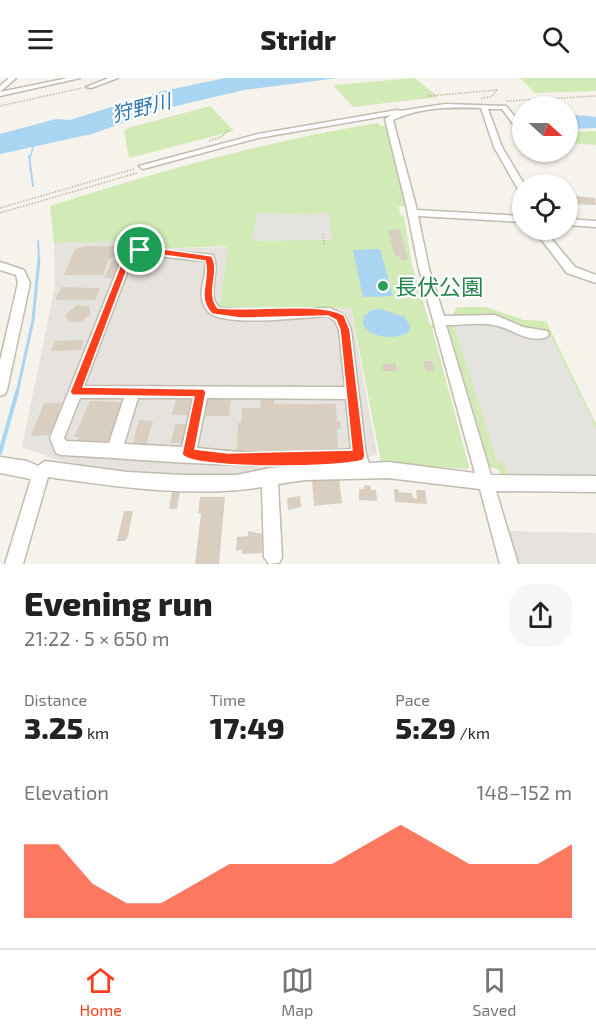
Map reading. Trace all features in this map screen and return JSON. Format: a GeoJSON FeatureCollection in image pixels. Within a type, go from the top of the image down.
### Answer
{"type":"FeatureCollection","features":[{"type":"Feature","properties":{"kind":"street"},"geometry":{"type":"LineString","coordinates":[[0,93],[13,78]]}},
{"type":"Feature","properties":{"kind":"street"},"geometry":{"type":"LineString","coordinates":[[24,78],[32,88]]}},
{"type":"Feature","properties":{"kind":"street"},"geometry":{"type":"LineString","coordinates":[[0,93],[77,78]]}},
{"type":"Feature","properties":{"kind":"street"},"geometry":{"type":"LineString","coordinates":[[89,87],[116,78]]}},
{"type":"Feature","properties":{"kind":"street"},"geometry":{"type":"LineString","coordinates":[[0,93],[3,106]]}},
{"type":"Feature","properties":{"kind":"street"},"geometry":{"type":"LineString","coordinates":[[482,103],[498,147],[513,174]]}},
{"type":"Feature","properties":{"kind":"street"},"geometry":{"type":"LineString","coordinates":[[143,166],[289,130],[419,109],[482,103],[504,107],[512,117]]}},
{"type":"Feature","properties":{"kind":"street"},"geometry":{"type":"LineString","coordinates":[[419,109],[389,119],[413,213],[424,269],[509,564]]}},
{"type":"Feature","properties":{"kind":"street"},"geometry":{"type":"LineString","coordinates":[[413,213],[512,218]]}},
{"type":"Feature","properties":{"kind":"street"},"geometry":{"type":"LineString","coordinates":[[578,223],[596,224]]}},
{"type":"Feature","properties":{"kind":"street"},"geometry":{"type":"LineString","coordinates":[[547,240],[571,270],[596,279]]}},
{"type":"Feature","properties":{"kind":"street"},"geometry":{"type":"LineString","coordinates":[[358,456],[330,459],[228,459],[188,454],[66,449],[57,443],[130,245],[154,253],[209,258],[212,265],[207,293],[211,307],[215,311],[240,314],[335,314],[340,318],[345,330],[358,456],[367,471]]}},
{"type":"Feature","properties":{"kind":"street"},"geometry":{"type":"LineString","coordinates":[[0,266],[20,273],[24,283],[0,390]]}},
{"type":"Feature","properties":{"kind":"street"},"geometry":{"type":"LineString","coordinates":[[440,321],[495,320],[522,332],[543,334]]}},
{"type":"Feature","properties":{"kind":"street"},"geometry":{"type":"LineString","coordinates":[[75,392],[352,393]]}},
{"type":"Feature","properties":{"kind":"street"},"geometry":{"type":"LineString","coordinates":[[114,452],[133,392]]}},
{"type":"Feature","properties":{"kind":"street"},"geometry":{"type":"LineString","coordinates":[[188,454],[201,392]]}},
{"type":"Feature","properties":{"kind":"street"},"geometry":{"type":"LineString","coordinates":[[0,465],[17,467],[40,475]]}},
{"type":"Feature","properties":{"kind":"street"},"geometry":{"type":"LineString","coordinates":[[14,564],[40,475],[45,469],[127,480],[218,484],[305,472],[388,470],[500,484],[596,484]]}},
{"type":"Feature","properties":{"kind":"street"},"geometry":{"type":"LineString","coordinates":[[270,476],[273,557]]}},
{"type":"Feature","properties":{"kind":"path"},"geometry":{"type":"LineString","coordinates":[[3,106],[89,87]]}},
{"type":"Feature","properties":{"kind":"path"},"geometry":{"type":"LineString","coordinates":[[429,96],[497,90],[482,103]]}},
{"type":"Feature","properties":{"kind":"path"},"geometry":{"type":"LineString","coordinates":[[578,97],[596,96]]}},
{"type":"Feature","properties":{"kind":"path"},"geometry":{"type":"LineString","coordinates":[[0,208],[143,166]]}},
{"type":"Feature","properties":{"kind":"path"},"geometry":{"type":"LineString","coordinates":[[323,234],[324,244]]}},
{"type":"Feature","properties":{"kind":"shaded area"},"geometry":{"type":"Polygon","coordinates":[[[318,212],[329,213],[332,240],[252,241],[257,213],[318,215],[318,212]]]}},
{"type":"Feature","properties":{"kind":"shaded area"},"geometry":{"type":"Polygon","coordinates":[[[133,241],[153,245],[152,249],[339,244],[377,454],[361,461],[275,471],[273,468],[219,476],[129,472],[61,461],[22,447],[55,286],[54,243],[133,241]]]}},
{"type":"Feature","properties":{"kind":"shaded area"},"geometry":{"type":"Polygon","coordinates":[[[453,314],[487,314],[524,328],[548,331],[596,429],[596,475],[508,476],[504,462],[498,463],[457,335],[453,314]]]}},
{"type":"Feature","properties":{"kind":"shaded area"},"geometry":{"type":"Polygon","coordinates":[[[509,531],[596,533],[596,564],[519,564],[509,531]]]}},
{"type":"Feature","properties":{"kind":"green space"},"geometry":{"type":"Polygon","coordinates":[[[415,78],[438,97],[353,107],[333,85],[415,78]]]}},
{"type":"Feature","properties":{"kind":"green space"},"geometry":{"type":"Polygon","coordinates":[[[520,78],[596,78],[596,91],[535,93],[520,78]]]}},
{"type":"Feature","properties":{"kind":"green space"},"geometry":{"type":"Polygon","coordinates":[[[210,106],[234,131],[129,158],[124,131],[128,128],[210,106]]]}},
{"type":"Feature","properties":{"kind":"green space","name":"長伏公園"},"geometry":{"type":"Polygon","coordinates":[[[378,123],[381,126],[387,125],[408,206],[399,206],[400,214],[404,217],[412,265],[430,325],[453,324],[452,316],[457,307],[486,307],[524,320],[546,321],[596,424],[596,478],[503,479],[499,470],[490,467],[448,327],[432,328],[469,467],[467,469],[381,462],[351,308],[220,307],[228,246],[151,249],[152,245],[133,241],[54,243],[50,206],[212,158],[336,130],[378,123]]]}},
{"type":"Feature","properties":{"kind":"green space"},"geometry":{"type":"Polygon","coordinates":[[[596,131],[596,145],[578,144],[578,132],[596,131]]]}},
{"type":"Feature","properties":{"kind":"water","name":"狩野川"},"geometry":{"type":"Polygon","coordinates":[[[225,78],[338,78],[244,90],[159,110],[92,134],[0,154],[0,134],[56,119],[70,120],[163,91],[225,78]]]}},
{"type":"Feature","properties":{"kind":"water"},"geometry":{"type":"Polygon","coordinates":[[[578,115],[596,117],[596,128],[578,129],[578,115]]]}},
{"type":"Feature","properties":{"kind":"water"},"geometry":{"type":"Polygon","coordinates":[[[380,249],[393,296],[363,297],[353,250],[380,249]]]}},
{"type":"Feature","properties":{"kind":"water"},"geometry":{"type":"Polygon","coordinates":[[[381,309],[404,317],[410,325],[409,332],[404,335],[384,337],[366,329],[363,324],[364,316],[372,310],[381,309]]]}},
{"type":"Feature","properties":{"kind":"building"},"geometry":{"type":"Polygon","coordinates":[[[578,196],[595,198],[596,205],[578,204],[578,196]]]}},
{"type":"Feature","properties":{"kind":"building"},"geometry":{"type":"Polygon","coordinates":[[[400,230],[408,260],[401,260],[400,256],[395,256],[388,231],[400,230]]]}},
{"type":"Feature","properties":{"kind":"building"},"geometry":{"type":"Polygon","coordinates":[[[87,246],[125,247],[120,258],[109,259],[103,275],[64,275],[75,249],[87,246]]]}},
{"type":"Feature","properties":{"kind":"building"},"geometry":{"type":"Polygon","coordinates":[[[112,260],[122,260],[115,278],[104,278],[112,260]]]}},
{"type":"Feature","properties":{"kind":"building"},"geometry":{"type":"Polygon","coordinates":[[[62,287],[100,288],[95,300],[55,300],[62,287]]]}},
{"type":"Feature","properties":{"kind":"building"},"geometry":{"type":"Polygon","coordinates":[[[77,305],[89,306],[91,314],[81,322],[69,322],[65,315],[77,305]]]}},
{"type":"Feature","properties":{"kind":"building"},"geometry":{"type":"Polygon","coordinates":[[[84,340],[81,350],[51,351],[55,341],[84,340]]]}},
{"type":"Feature","properties":{"kind":"building"},"geometry":{"type":"Polygon","coordinates":[[[423,361],[432,361],[435,371],[426,371],[423,361]]]}},
{"type":"Feature","properties":{"kind":"building"},"geometry":{"type":"Polygon","coordinates":[[[396,363],[397,371],[383,371],[382,364],[396,363]]]}},
{"type":"Feature","properties":{"kind":"building"},"geometry":{"type":"Polygon","coordinates":[[[176,399],[191,399],[188,415],[172,415],[176,399]]]}},
{"type":"Feature","properties":{"kind":"building"},"geometry":{"type":"Polygon","coordinates":[[[207,400],[231,400],[229,416],[205,416],[207,400]]]}},
{"type":"Feature","properties":{"kind":"building"},"geometry":{"type":"Polygon","coordinates":[[[261,400],[274,400],[274,404],[336,404],[337,421],[340,421],[341,429],[337,429],[338,452],[237,452],[238,423],[241,423],[242,408],[260,408],[261,400]]]}},
{"type":"Feature","properties":{"kind":"building"},"geometry":{"type":"Polygon","coordinates":[[[90,401],[122,402],[110,441],[77,441],[79,437],[74,437],[90,401]]]}},
{"type":"Feature","properties":{"kind":"building"},"geometry":{"type":"Polygon","coordinates":[[[44,403],[61,403],[54,427],[49,435],[31,436],[44,403]]]}},
{"type":"Feature","properties":{"kind":"building"},"geometry":{"type":"Polygon","coordinates":[[[139,420],[153,421],[146,446],[132,446],[139,420]]]}},
{"type":"Feature","properties":{"kind":"building"},"geometry":{"type":"Polygon","coordinates":[[[175,424],[187,424],[183,443],[171,443],[175,424]]]}},
{"type":"Feature","properties":{"kind":"building"},"geometry":{"type":"Polygon","coordinates":[[[339,478],[342,503],[314,506],[312,481],[339,478]]]}},
{"type":"Feature","properties":{"kind":"building"},"geometry":{"type":"Polygon","coordinates":[[[364,485],[371,486],[371,490],[376,490],[377,501],[359,500],[359,489],[364,489],[364,485]]]}},
{"type":"Feature","properties":{"kind":"building"},"geometry":{"type":"Polygon","coordinates":[[[394,489],[398,489],[399,492],[412,493],[413,498],[417,499],[416,490],[425,490],[427,504],[395,502],[394,489]]]}},
{"type":"Feature","properties":{"kind":"building"},"geometry":{"type":"Polygon","coordinates":[[[172,491],[180,491],[177,509],[169,509],[172,491]]]}},
{"type":"Feature","properties":{"kind":"building"},"geometry":{"type":"Polygon","coordinates":[[[300,496],[301,507],[288,510],[287,498],[300,496]]]}},
{"type":"Feature","properties":{"kind":"building"},"geometry":{"type":"Polygon","coordinates":[[[200,497],[225,497],[219,564],[195,564],[201,513],[198,513],[200,497]]]}},
{"type":"Feature","properties":{"kind":"building"},"geometry":{"type":"Polygon","coordinates":[[[124,511],[133,511],[128,536],[125,541],[117,541],[124,511]]]}},
{"type":"Feature","properties":{"kind":"building"},"geometry":{"type":"Polygon","coordinates":[[[248,531],[263,534],[262,553],[242,554],[242,550],[236,551],[237,537],[248,536],[248,531]]]}},
{"type":"Feature","properties":{"kind":"waterway"},"geometry":{"type":"LineString","coordinates":[[30,158],[34,144]]}},
{"type":"Feature","properties":{"kind":"waterway"},"geometry":{"type":"LineString","coordinates":[[29,156],[33,186]]}},
{"type":"Feature","properties":{"kind":"waterway"},"geometry":{"type":"LineString","coordinates":[[38,241],[39,260]]}},
{"type":"Feature","properties":{"kind":"waterway"},"geometry":{"type":"LineString","coordinates":[[17,393],[33,320],[39,260]]}},
{"type":"Feature","properties":{"kind":"waterway"},"geometry":{"type":"LineString","coordinates":[[0,453],[17,392]]}},
{"type":"Feature","properties":{"kind":"place","name":"長伏公園"},"geometry":{"type":"Point","coordinates":[383,286]}},
{"type":"Feature","properties":{"kind":"route"},"geometry":{"type":"LineString","coordinates":[[132,246],[140,250],[164,255],[209,258],[212,265],[207,293],[208,301],[215,311],[240,314],[330,312],[340,318],[345,330],[358,456],[330,459],[228,459],[188,454],[201,392],[75,392],[132,246]]}}]}
